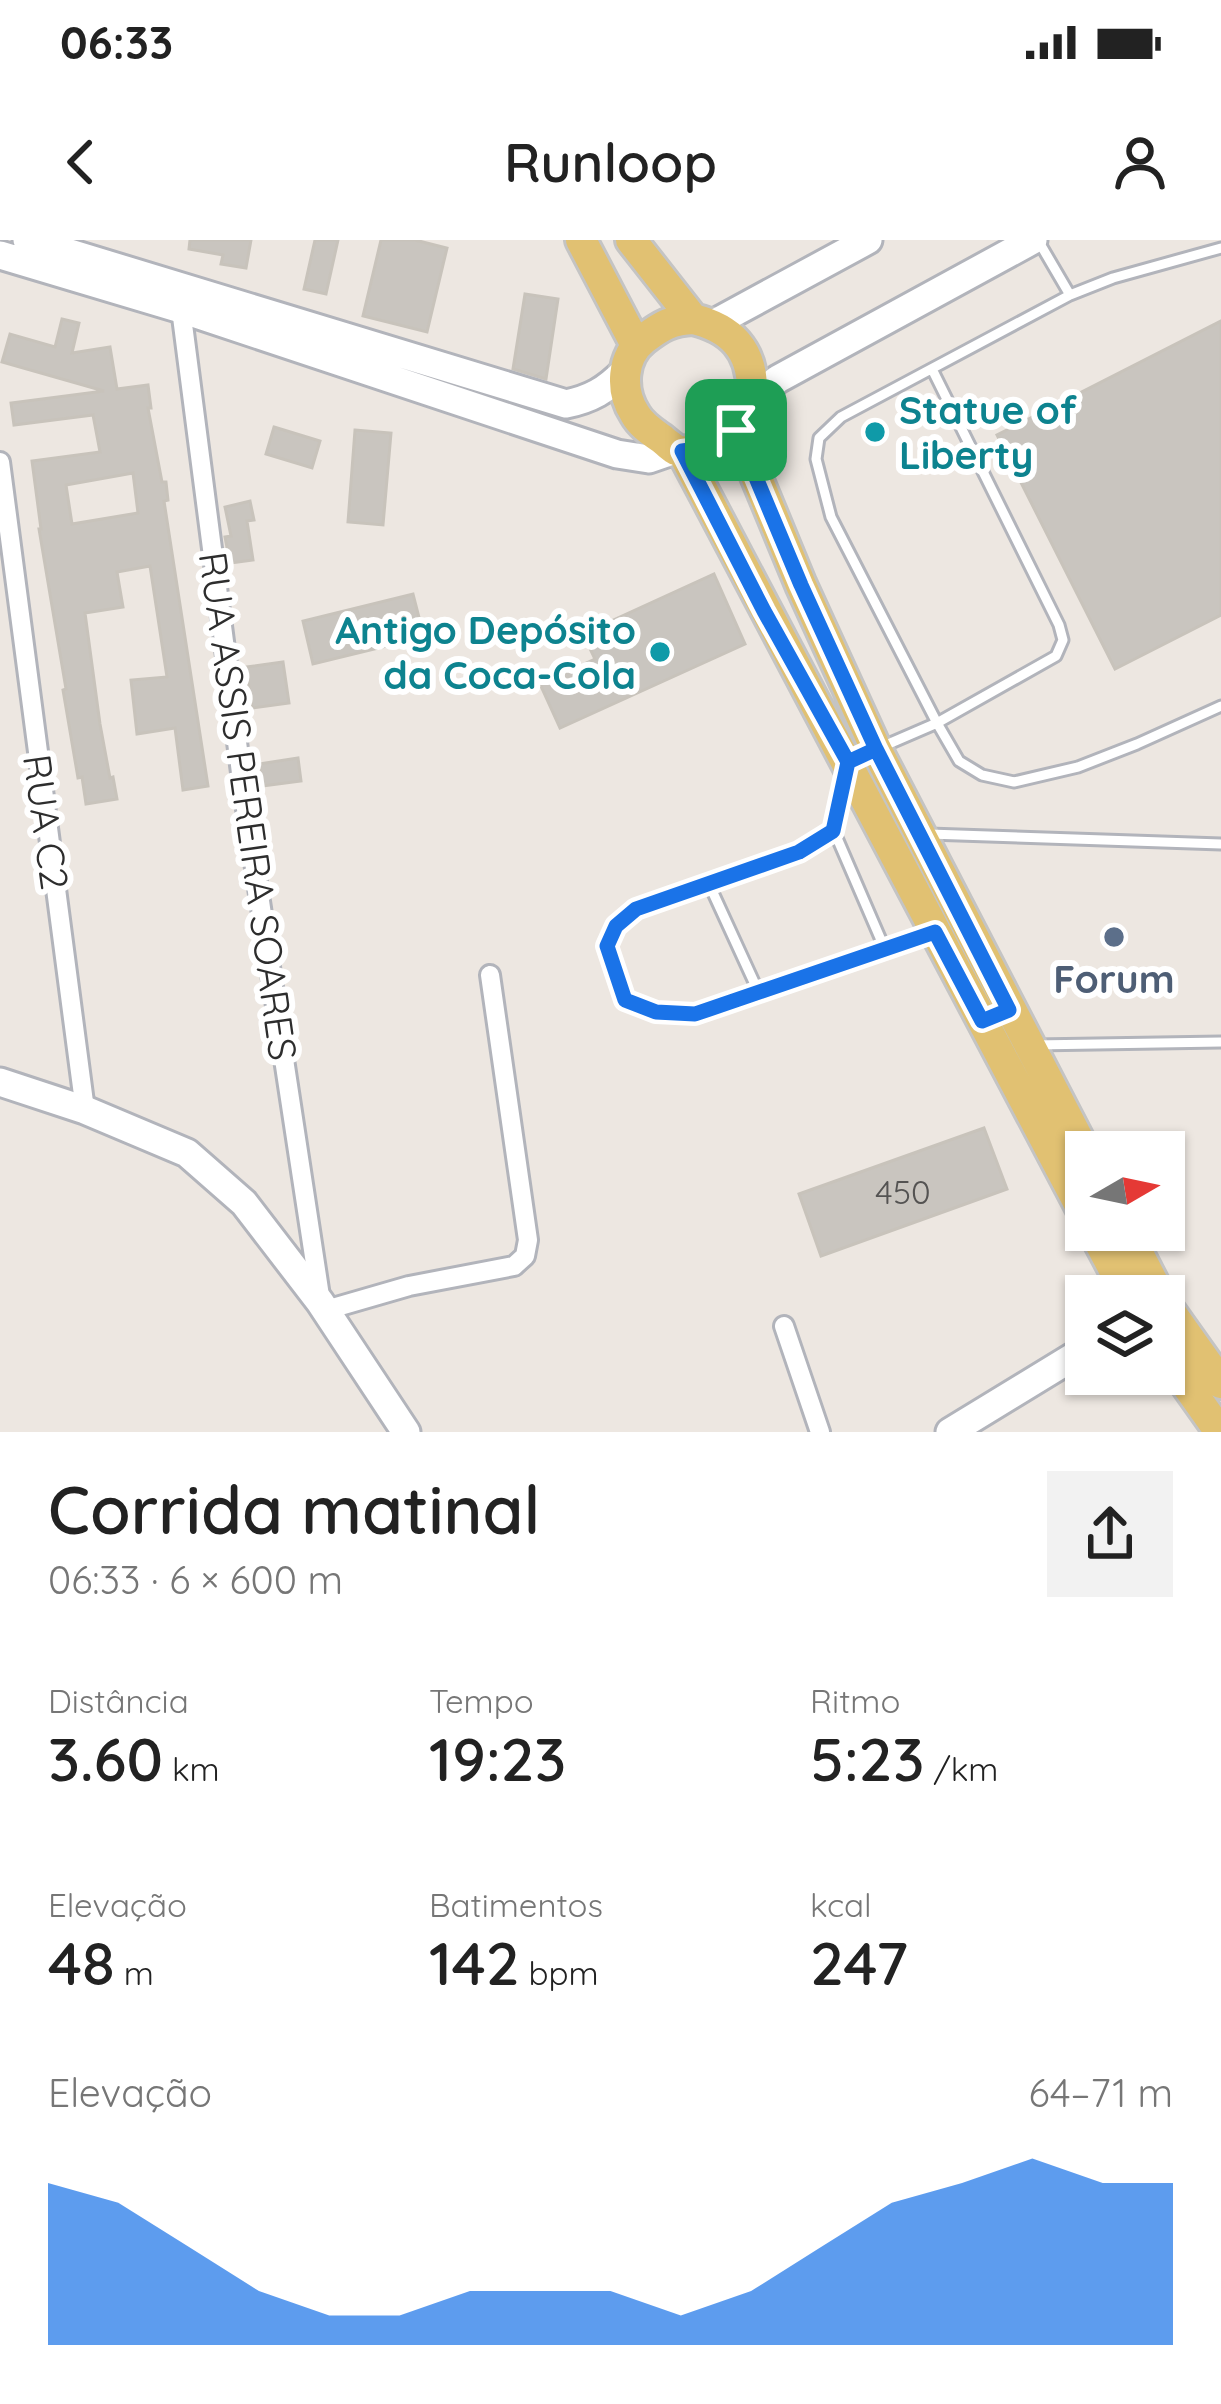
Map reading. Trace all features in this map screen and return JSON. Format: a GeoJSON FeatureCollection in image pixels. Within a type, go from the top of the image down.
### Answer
{"type":"FeatureCollection","features":[{"type":"Feature","properties":{"kind":"main road"},"geometry":{"type":"LineString","coordinates":[[581,240],[630,358],[634,414],[678,450],[764,611],[920,834],[949,924],[1014,1050],[1065,1168]]}},
{"type":"Feature","properties":{"kind":"main road"},"geometry":{"type":"LineString","coordinates":[[631,240],[703,322],[738,342],[752,369],[752,400],[736,430],[712,447],[678,450]]}},
{"type":"Feature","properties":{"kind":"main road"},"geometry":{"type":"LineString","coordinates":[[630,358],[662,325],[675,320],[703,322]]}},
{"type":"Feature","properties":{"kind":"main road"},"geometry":{"type":"LineString","coordinates":[[736,430],[801,585],[889,842],[949,924]]}},
{"type":"Feature","properties":{"kind":"main road"},"geometry":{"type":"LineString","coordinates":[[1014,1050],[1070,1131]]}},
{"type":"Feature","properties":{"kind":"main road"},"geometry":{"type":"LineString","coordinates":[[1185,1332],[1221,1383]]}},
{"type":"Feature","properties":{"kind":"main road"},"geometry":{"type":"LineString","coordinates":[[1185,1383],[1220,1432]]}},
{"type":"Feature","properties":{"kind":"street"},"geometry":{"type":"LineString","coordinates":[[27,240],[566,404],[608,388],[630,358]]}},
{"type":"Feature","properties":{"kind":"street"},"geometry":{"type":"LineString","coordinates":[[703,322],[868,240]]}},
{"type":"Feature","properties":{"kind":"street"},"geometry":{"type":"LineString","coordinates":[[752,400],[778,379],[1035,240]]}},
{"type":"Feature","properties":{"kind":"street"},"geometry":{"type":"LineString","coordinates":[[0,256],[181,309],[617,454],[649,459],[678,450]]}},
{"type":"Feature","properties":{"kind":"street","name":"RUA ASSIS PEREIRA SOARES"},"geometry":{"type":"LineString","coordinates":[[181,309],[244,796],[323,1306]]}},
{"type":"Feature","properties":{"kind":"street","name":"RUA C2"},"geometry":{"type":"LineString","coordinates":[[0,462],[85,1110]]}},
{"type":"Feature","properties":{"kind":"street"},"geometry":{"type":"LineString","coordinates":[[323,1306],[514,1266],[525,1256],[528,1240],[490,975]]}},
{"type":"Feature","properties":{"kind":"street"},"geometry":{"type":"LineString","coordinates":[[0,1082],[85,1110],[187,1154],[244,1203],[323,1306],[406,1432]]}},
{"type":"Feature","properties":{"kind":"street"},"geometry":{"type":"LineString","coordinates":[[784,1326],[820,1432]]}},
{"type":"Feature","properties":{"kind":"street"},"geometry":{"type":"LineString","coordinates":[[950,1432],[1065,1361]]}},
{"type":"Feature","properties":{"kind":"lane"},"geometry":{"type":"LineString","coordinates":[[1035,240],[1070,295]]}},
{"type":"Feature","properties":{"kind":"lane"},"geometry":{"type":"LineString","coordinates":[[1221,248],[1070,295],[841,417],[819,438],[816,459],[831,517],[959,761],[982,775],[1014,782],[1078,767],[1221,706]]}},
{"type":"Feature","properties":{"kind":"lane"},"geometry":{"type":"LineString","coordinates":[[932,369],[1059,625],[1063,640],[1056,656],[937,723],[862,756],[833,831],[799,852],[636,909],[616,926],[607,946],[625,1000],[656,1012],[695,1014],[949,924]]}},
{"type":"Feature","properties":{"kind":"lane"},"geometry":{"type":"LineString","coordinates":[[833,831],[884,947]]}},
{"type":"Feature","properties":{"kind":"lane"},"geometry":{"type":"LineString","coordinates":[[889,842],[920,834],[1221,844]]}},
{"type":"Feature","properties":{"kind":"lane"},"geometry":{"type":"LineString","coordinates":[[709,884],[759,993]]}},
{"type":"Feature","properties":{"kind":"lane"},"geometry":{"type":"LineString","coordinates":[[1014,1050],[1221,1042]]}},
{"type":"Feature","properties":{"kind":"building"},"geometry":{"type":"Polygon","coordinates":[[[190,240],[251,240],[246,268],[221,264],[223,255],[189,249],[190,240]]]}},
{"type":"Feature","properties":{"kind":"building"},"geometry":{"type":"Polygon","coordinates":[[[315,240],[338,240],[326,294],[304,289],[315,240]]]}},
{"type":"Feature","properties":{"kind":"building"},"geometry":{"type":"Polygon","coordinates":[[[381,240],[415,240],[447,248],[427,332],[363,316],[381,240]]]}},
{"type":"Feature","properties":{"kind":"building"},"geometry":{"type":"Polygon","coordinates":[[[525,294],[558,299],[546,379],[513,369],[525,294]]]}},
{"type":"Feature","properties":{"kind":"building"},"geometry":{"type":"Polygon","coordinates":[[[62,319],[79,323],[72,353],[110,347],[117,389],[148,385],[208,786],[183,790],[175,728],[137,734],[131,680],[167,677],[150,566],[117,572],[123,607],[85,613],[100,724],[117,799],[86,804],[63,690],[32,461],[100,452],[93,415],[14,425],[11,403],[104,391],[2,362],[10,334],[55,347],[62,319]],[[133,473],[66,485],[72,524],[138,513],[133,473]]]}},
{"type":"Feature","properties":{"kind":"building"},"geometry":{"type":"Polygon","coordinates":[[[1221,321],[1221,615],[1115,669],[997,435],[1221,321]]]}},
{"type":"Feature","properties":{"kind":"building"},"geometry":{"type":"Polygon","coordinates":[[[274,427],[320,441],[312,468],[266,454],[274,427]]]}},
{"type":"Feature","properties":{"kind":"building"},"geometry":{"type":"Polygon","coordinates":[[[355,430],[391,433],[383,525],[348,522],[355,430]]]}},
{"type":"Feature","properties":{"kind":"building"},"geometry":{"type":"Polygon","coordinates":[[[250,501],[254,520],[247,521],[253,560],[230,563],[225,507],[250,501]]]}},
{"type":"Feature","properties":{"kind":"building","name":"Antigo Depósito da Coca-Cola"},"geometry":{"type":"Polygon","coordinates":[[[714,574],[745,644],[560,728],[540,684],[595,659],[583,634],[714,574]]]}},
{"type":"Feature","properties":{"kind":"building"},"geometry":{"type":"Polygon","coordinates":[[[413,594],[424,637],[313,664],[303,621],[413,594]]]}},
{"type":"Feature","properties":{"kind":"building"},"geometry":{"type":"Polygon","coordinates":[[[283,662],[289,703],[252,708],[246,667],[283,662]]]}},
{"type":"Feature","properties":{"kind":"building"},"geometry":{"type":"Polygon","coordinates":[[[298,758],[301,781],[262,786],[259,764],[298,758]]]}},
{"type":"Feature","properties":{"kind":"building"},"geometry":{"type":"Polygon","coordinates":[[[984,1128],[1007,1189],[821,1256],[799,1194],[984,1128]]]}},
{"type":"Feature","properties":{"kind":"place","name":"Statue of Liberty"},"geometry":{"type":"Point","coordinates":[875,432]}},
{"type":"Feature","properties":{"kind":"place","name":"Antigo Depósito da Coca-Cola"},"geometry":{"type":"Point","coordinates":[660,652]}},
{"type":"Feature","properties":{"kind":"place","name":"Forum"},"geometry":{"type":"Point","coordinates":[1114,937]}},
{"type":"Feature","properties":{"kind":"route"},"geometry":{"type":"LineString","coordinates":[[736,430],[712,447],[682,451],[848,762],[876,749],[1009,1010],[982,1021],[935,932],[695,1014],[656,1012],[625,1000],[607,946],[616,926],[636,909],[799,852],[833,831],[848,762],[876,749],[736,430]]}}]}
